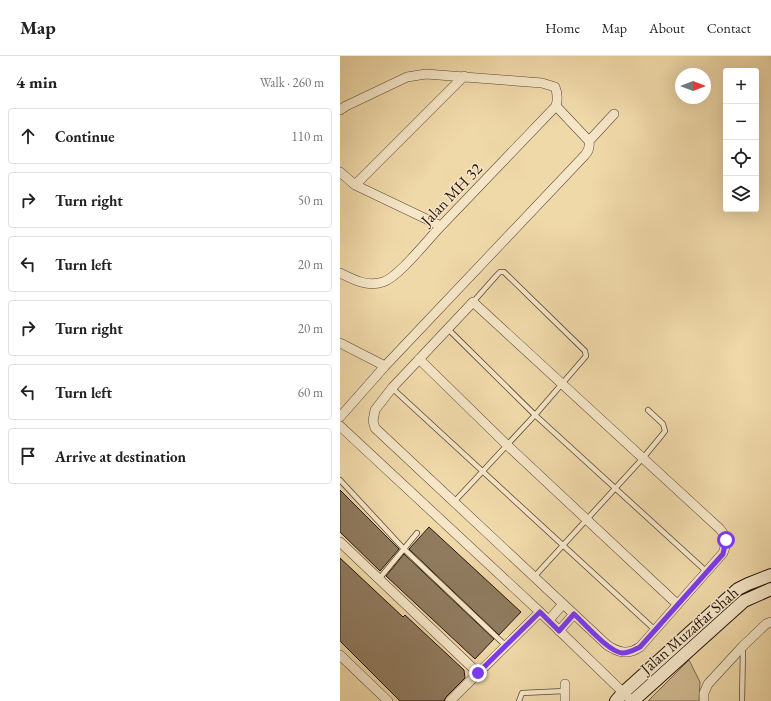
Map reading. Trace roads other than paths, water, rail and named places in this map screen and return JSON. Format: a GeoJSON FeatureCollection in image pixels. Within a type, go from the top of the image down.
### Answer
{"type":"FeatureCollection","features":[{"type":"Feature","properties":{"kind":"main road","name":"Jalan Muzaffar Shah"},"geometry":{"type":"LineString","coordinates":[[619,697],[738,589],[771,575]]}},
{"type":"Feature","properties":{"kind":"main road","name":"Jalan Muzaffar Shah"},"geometry":{"type":"LineString","coordinates":[[632,701],[744,601],[771,589]]}},
{"type":"Feature","properties":{"kind":"street"},"geometry":{"type":"LineString","coordinates":[[340,110],[407,78],[426,74],[542,83],[555,87],[558,100],[556,106],[589,141],[590,146],[586,155],[385,366],[340,417]]}},
{"type":"Feature","properties":{"kind":"street"},"geometry":{"type":"LineString","coordinates":[[355,185],[464,76]]}},
{"type":"Feature","properties":{"kind":"street","name":"Jalan MH 32"},"geometry":{"type":"LineString","coordinates":[[340,273],[357,282],[369,284],[382,282],[393,278],[556,106]]}},
{"type":"Feature","properties":{"kind":"street"},"geometry":{"type":"LineString","coordinates":[[589,141],[614,114]]}},
{"type":"Feature","properties":{"kind":"street"},"geometry":{"type":"LineString","coordinates":[[340,172],[355,185],[441,226]]}},
{"type":"Feature","properties":{"kind":"street"},"geometry":{"type":"LineString","coordinates":[[473,302],[724,534],[726,540],[723,554],[654,629],[640,647],[634,651],[621,653],[607,645],[375,428],[373,421],[375,410],[392,388],[473,302]]}},
{"type":"Feature","properties":{"kind":"street"},"geometry":{"type":"LineString","coordinates":[[340,343],[385,366]]}},
{"type":"Feature","properties":{"kind":"street"},"geometry":{"type":"LineString","coordinates":[[419,359],[507,445],[677,604]]}},
{"type":"Feature","properties":{"kind":"street"},"geometry":{"type":"LineString","coordinates":[[340,426],[549,620],[619,697],[632,701]]}},
{"type":"Feature","properties":{"kind":"street"},"geometry":{"type":"LineString","coordinates":[[340,542],[478,673]]}},
{"type":"Feature","properties":{"kind":"street"},"geometry":{"type":"LineString","coordinates":[[549,620],[564,604]]}},
{"type":"Feature","properties":{"kind":"street"},"geometry":{"type":"LineString","coordinates":[[450,701],[540,612]]}},
{"type":"Feature","properties":{"kind":"street"},"geometry":{"type":"LineString","coordinates":[[559,631],[574,614]]}},
{"type":"Feature","properties":{"kind":"street"},"geometry":{"type":"LineString","coordinates":[[704,701],[704,693],[708,684],[742,646],[766,624],[771,622]]}},
{"type":"Feature","properties":{"kind":"street"},"geometry":{"type":"LineString","coordinates":[[340,655],[388,701]]}},
{"type":"Feature","properties":{"kind":"street"},"geometry":{"type":"LineString","coordinates":[[565,688],[565,701]]}},
{"type":"Feature","properties":{"kind":"lane"},"geometry":{"type":"LineString","coordinates":[[454,502],[535,415],[586,356],[585,351],[504,272],[500,272],[473,302]]}},
{"type":"Feature","properties":{"kind":"lane"},"geometry":{"type":"LineString","coordinates":[[448,329],[535,415],[707,572]]}},
{"type":"Feature","properties":{"kind":"lane"},"geometry":{"type":"LineString","coordinates":[[392,388],[654,629]]}},
{"type":"Feature","properties":{"kind":"lane"},"geometry":{"type":"LineString","coordinates":[[534,576],[643,458],[665,430],[663,424],[648,410]]}},
{"type":"Feature","properties":{"kind":"lane"},"geometry":{"type":"LineString","coordinates":[[340,480],[404,549],[506,646]]}},
{"type":"Feature","properties":{"kind":"lane"},"geometry":{"type":"LineString","coordinates":[[379,579],[417,534]]}},
{"type":"Feature","properties":{"kind":"lane"},"geometry":{"type":"LineString","coordinates":[[742,646],[742,701]]}},
{"type":"Feature","properties":{"kind":"lane"},"geometry":{"type":"LineString","coordinates":[[519,701],[522,693],[565,688]]}}]}
